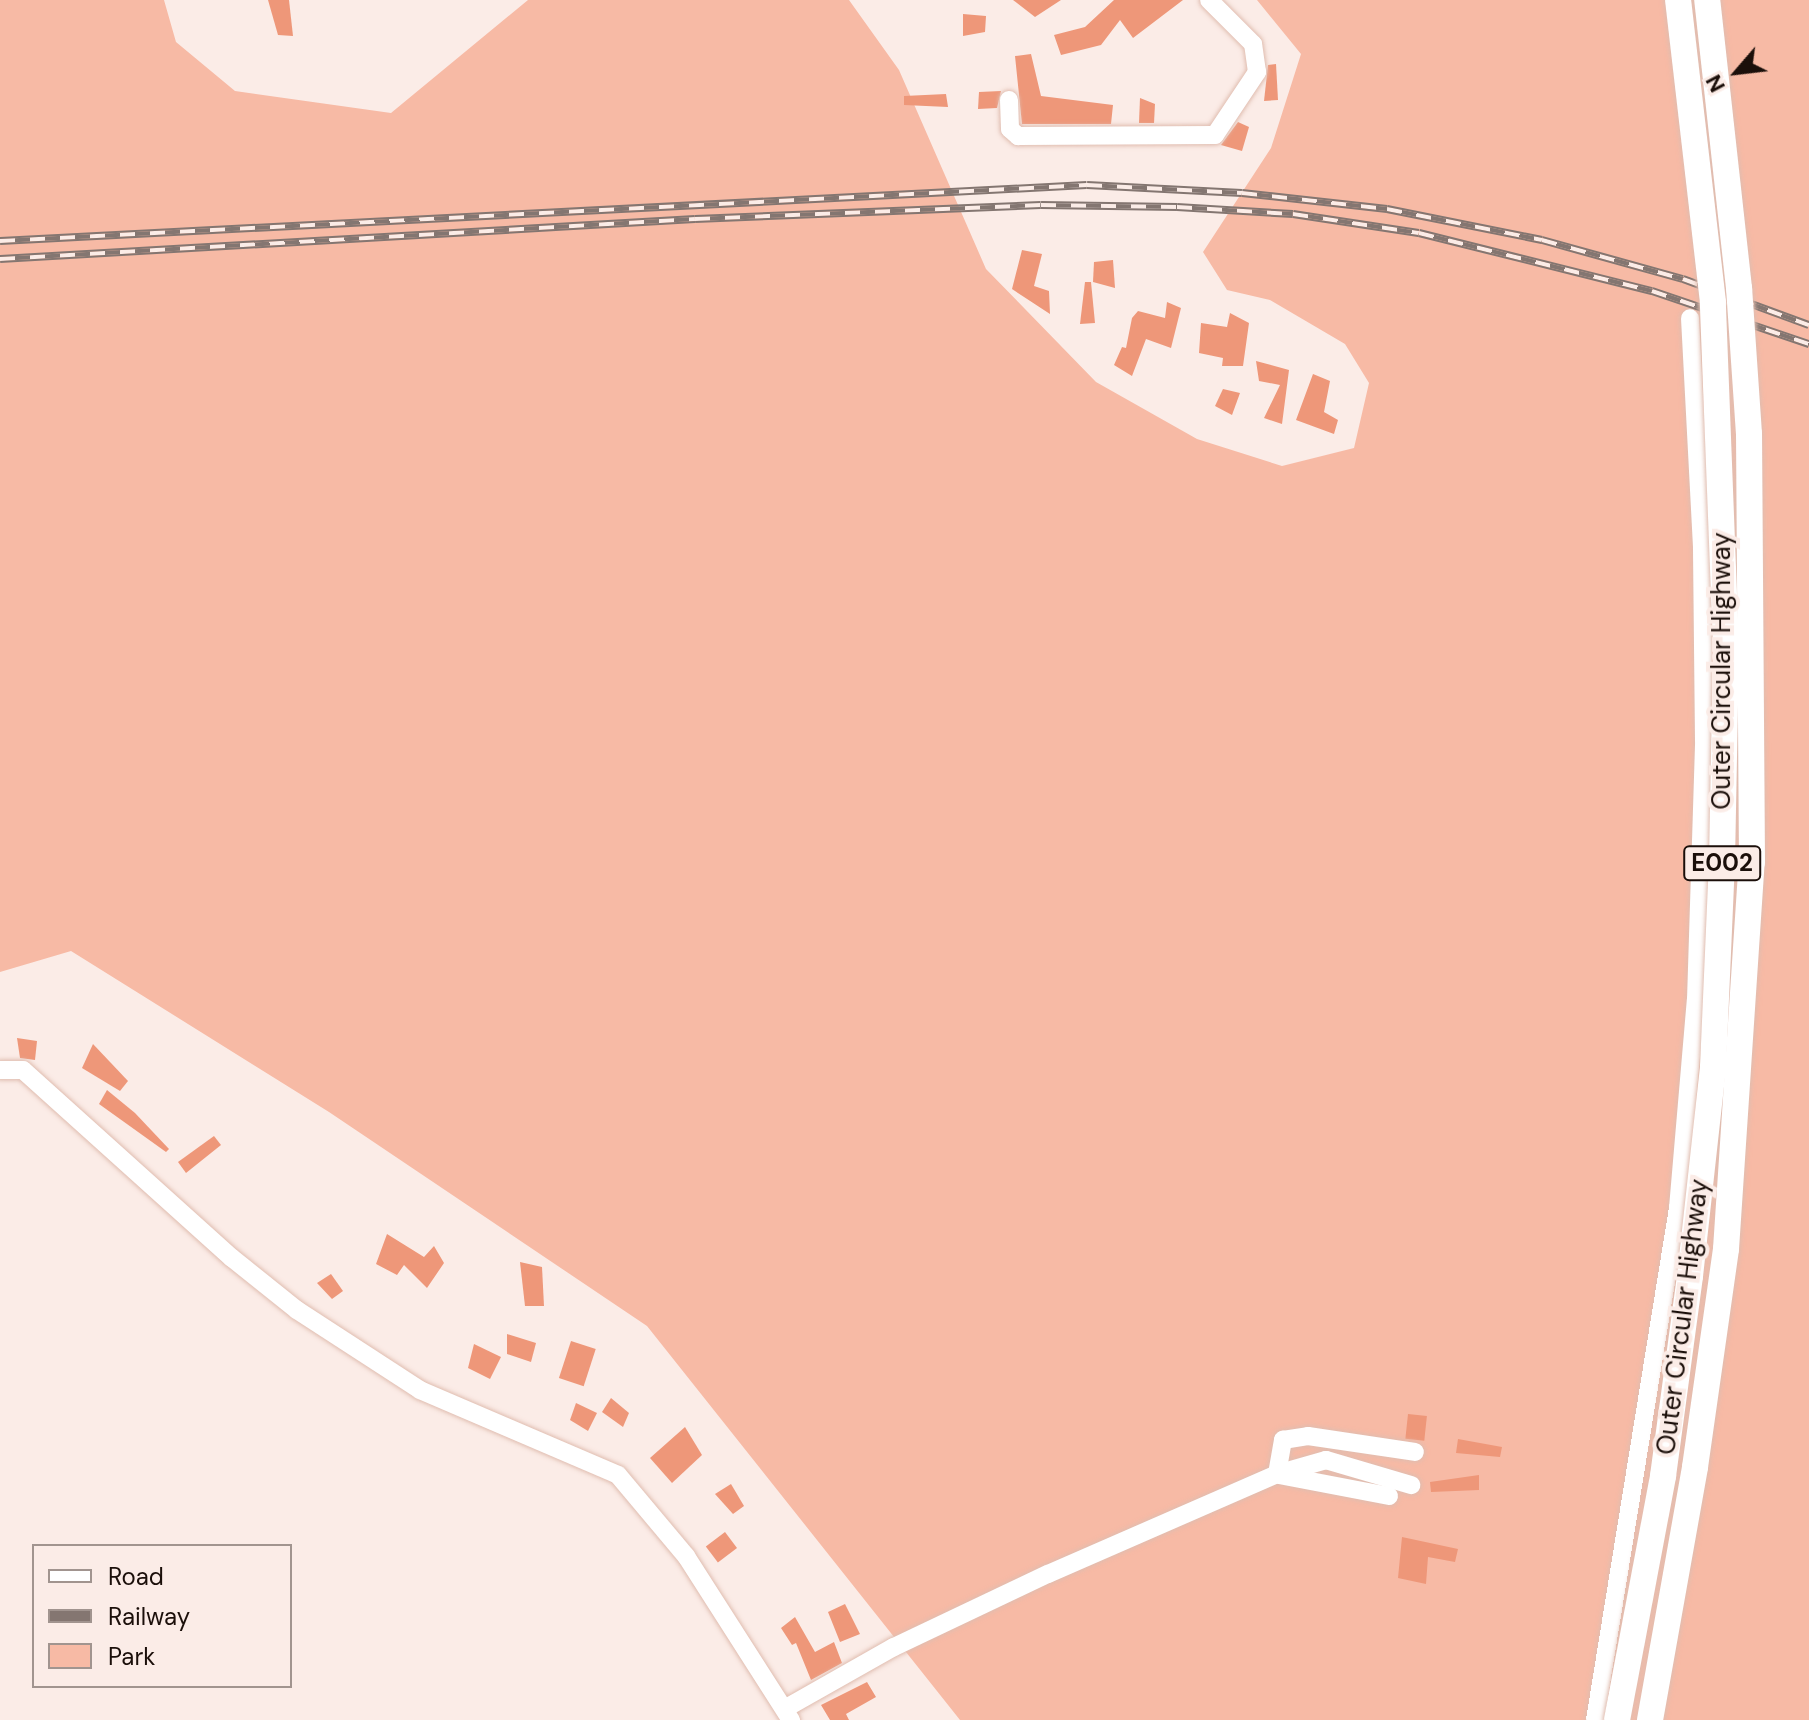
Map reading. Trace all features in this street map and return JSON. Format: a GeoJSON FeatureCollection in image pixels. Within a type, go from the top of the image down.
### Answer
{"type":"FeatureCollection","features":[{"type":"Feature","properties":{"kind":"highway","name":"Outer Circular Highway"},"geometry":{"type":"LineString","coordinates":[[1617,1720],[1663,1476],[1690,1276],[1713,1067],[1722,861],[1726,646],[1713,302],[1678,0]]}},
{"type":"Feature","properties":{"kind":"highway","name":"Outer Circular Highway"},"geometry":{"type":"LineString","coordinates":[[1650,1720],[1695,1467],[1726,1249],[1752,862],[1749,434],[1739,288],[1707,0]]}},
{"type":"Feature","properties":{"kind":"street"},"geometry":{"type":"LineString","coordinates":[[1009,100],[1010,129],[1018,136],[1215,135],[1257,72],[1253,44],[1209,0]]}},
{"type":"Feature","properties":{"kind":"street"},"geometry":{"type":"LineString","coordinates":[[1595,1720],[1678,1208],[1696,1000],[1703,696],[1690,318]]}},
{"type":"Feature","properties":{"kind":"street"},"geometry":{"type":"LineString","coordinates":[[0,1070],[23,1070],[297,1310],[420,1390],[618,1475],[686,1556],[788,1714],[894,1647],[1034,1580],[1277,1474],[1326,1460],[1411,1485]]}},
{"type":"Feature","properties":{"kind":"street"},"geometry":{"type":"LineString","coordinates":[[1277,1474],[1283,1440],[1308,1436],[1415,1452]]}},
{"type":"Feature","properties":{"kind":"street"},"geometry":{"type":"LineString","coordinates":[[1277,1474],[1389,1496]]}},
{"type":"Feature","properties":{"kind":"green space"},"geometry":{"type":"Polygon","coordinates":[[[0,0],[164,0],[176,42],[235,91],[391,113],[528,0],[849,0],[899,70],[986,269],[1096,382],[1197,439],[1282,466],[1354,448],[1369,383],[1345,344],[1270,300],[1227,290],[1203,252],[1271,148],[1301,54],[1257,0],[1809,0],[1809,1720],[960,1720],[647,1326],[329,1112],[71,951],[0,972],[0,0]]]}},
{"type":"Feature","properties":{"kind":"building"},"geometry":{"type":"Polygon","coordinates":[[[268,0],[289,0],[293,36],[278,35],[268,0]]]}},
{"type":"Feature","properties":{"kind":"building"},"geometry":{"type":"Polygon","coordinates":[[[1013,0],[1061,0],[1035,17],[1013,0]]]}},
{"type":"Feature","properties":{"kind":"building"},"geometry":{"type":"Polygon","coordinates":[[[1114,0],[1183,0],[1133,38],[1120,20],[1101,45],[1061,55],[1054,35],[1085,27],[1114,0]]]}},
{"type":"Feature","properties":{"kind":"building"},"geometry":{"type":"Polygon","coordinates":[[[963,14],[986,16],[985,32],[963,36],[963,14]]]}},
{"type":"Feature","properties":{"kind":"building"},"geometry":{"type":"Polygon","coordinates":[[[1031,54],[1041,96],[1113,105],[1111,124],[1022,124],[1015,56],[1031,54]]]}},
{"type":"Feature","properties":{"kind":"building"},"geometry":{"type":"Polygon","coordinates":[[[1276,64],[1278,100],[1264,101],[1268,65],[1276,64]]]}},
{"type":"Feature","properties":{"kind":"building"},"geometry":{"type":"Polygon","coordinates":[[[1001,91],[997,108],[978,109],[979,92],[1001,91]]]}},
{"type":"Feature","properties":{"kind":"building"},"geometry":{"type":"Polygon","coordinates":[[[946,94],[948,107],[904,105],[904,96],[946,94]]]}},
{"type":"Feature","properties":{"kind":"building"},"geometry":{"type":"Polygon","coordinates":[[[1140,98],[1155,104],[1154,123],[1139,123],[1140,98]]]}},
{"type":"Feature","properties":{"kind":"building"},"geometry":{"type":"Polygon","coordinates":[[[1238,122],[1249,127],[1242,151],[1221,145],[1238,122]]]}},
{"type":"Feature","properties":{"kind":"building"},"geometry":{"type":"Polygon","coordinates":[[[1022,250],[1042,254],[1034,286],[1049,291],[1050,314],[1012,289],[1022,250]]]}},
{"type":"Feature","properties":{"kind":"building"},"geometry":{"type":"Polygon","coordinates":[[[1113,260],[1115,288],[1093,282],[1094,262],[1113,260]]]}},
{"type":"Feature","properties":{"kind":"building"},"geometry":{"type":"Polygon","coordinates":[[[1085,282],[1091,282],[1095,323],[1080,324],[1085,282]]]}},
{"type":"Feature","properties":{"kind":"building"},"geometry":{"type":"Polygon","coordinates":[[[1167,302],[1181,308],[1171,348],[1146,339],[1132,376],[1114,365],[1122,347],[1126,348],[1132,318],[1138,311],[1165,318],[1167,302]]]}},
{"type":"Feature","properties":{"kind":"building"},"geometry":{"type":"Polygon","coordinates":[[[1230,313],[1249,323],[1243,366],[1222,366],[1223,358],[1199,353],[1201,323],[1227,327],[1230,313]]]}},
{"type":"Feature","properties":{"kind":"building"},"geometry":{"type":"Polygon","coordinates":[[[1256,361],[1289,370],[1282,424],[1264,418],[1280,385],[1259,381],[1256,361]]]}},
{"type":"Feature","properties":{"kind":"building"},"geometry":{"type":"Polygon","coordinates":[[[1313,374],[1330,381],[1324,412],[1338,420],[1334,434],[1296,420],[1313,374]]]}},
{"type":"Feature","properties":{"kind":"building"},"geometry":{"type":"Polygon","coordinates":[[[1223,389],[1240,393],[1232,415],[1215,406],[1223,389]]]}},
{"type":"Feature","properties":{"kind":"building"},"geometry":{"type":"Polygon","coordinates":[[[17,1038],[37,1041],[35,1060],[20,1058],[17,1038]]]}},
{"type":"Feature","properties":{"kind":"building"},"geometry":{"type":"Polygon","coordinates":[[[93,1044],[128,1081],[120,1091],[82,1068],[93,1044]]]}},
{"type":"Feature","properties":{"kind":"building"},"geometry":{"type":"Polygon","coordinates":[[[107,1090],[135,1113],[169,1149],[166,1152],[99,1104],[107,1090]]]}},
{"type":"Feature","properties":{"kind":"building"},"geometry":{"type":"Polygon","coordinates":[[[214,1136],[221,1145],[186,1173],[178,1162],[214,1136]]]}},
{"type":"Feature","properties":{"kind":"building"},"geometry":{"type":"Polygon","coordinates":[[[387,1234],[424,1257],[434,1246],[444,1263],[427,1288],[404,1265],[397,1275],[376,1264],[387,1234]]]}},
{"type":"Feature","properties":{"kind":"building"},"geometry":{"type":"Polygon","coordinates":[[[520,1262],[542,1267],[544,1306],[525,1306],[520,1262]]]}},
{"type":"Feature","properties":{"kind":"building"},"geometry":{"type":"Polygon","coordinates":[[[331,1274],[343,1291],[332,1299],[317,1283],[331,1274]]]}},
{"type":"Feature","properties":{"kind":"building"},"geometry":{"type":"Polygon","coordinates":[[[507,1334],[536,1343],[531,1362],[507,1354],[507,1334]]]}},
{"type":"Feature","properties":{"kind":"building"},"geometry":{"type":"Polygon","coordinates":[[[571,1341],[596,1349],[584,1386],[559,1378],[571,1341]]]}},
{"type":"Feature","properties":{"kind":"building"},"geometry":{"type":"Polygon","coordinates":[[[474,1344],[501,1357],[490,1379],[468,1368],[474,1344]]]}},
{"type":"Feature","properties":{"kind":"building"},"geometry":{"type":"Polygon","coordinates":[[[611,1398],[629,1413],[623,1427],[602,1412],[611,1398]]]}},
{"type":"Feature","properties":{"kind":"building"},"geometry":{"type":"Polygon","coordinates":[[[576,1403],[597,1413],[588,1431],[570,1420],[576,1403]]]}},
{"type":"Feature","properties":{"kind":"building"},"geometry":{"type":"Polygon","coordinates":[[[1408,1414],[1427,1416],[1424,1441],[1405,1439],[1408,1414]]]}},
{"type":"Feature","properties":{"kind":"building"},"geometry":{"type":"Polygon","coordinates":[[[685,1427],[702,1455],[672,1483],[650,1458],[685,1427]]]}},
{"type":"Feature","properties":{"kind":"building"},"geometry":{"type":"Polygon","coordinates":[[[1458,1439],[1502,1447],[1500,1457],[1456,1453],[1458,1439]]]}},
{"type":"Feature","properties":{"kind":"building"},"geometry":{"type":"Polygon","coordinates":[[[1479,1475],[1479,1490],[1431,1492],[1430,1482],[1479,1475]]]}},
{"type":"Feature","properties":{"kind":"building"},"geometry":{"type":"Polygon","coordinates":[[[731,1484],[744,1506],[733,1514],[715,1494],[731,1484]]]}},
{"type":"Feature","properties":{"kind":"building"},"geometry":{"type":"Polygon","coordinates":[[[725,1532],[737,1548],[718,1562],[706,1546],[725,1532]]]}},
{"type":"Feature","properties":{"kind":"building"},"geometry":{"type":"Polygon","coordinates":[[[1402,1537],[1458,1549],[1455,1562],[1428,1557],[1426,1584],[1398,1578],[1402,1537]]]}},
{"type":"Feature","properties":{"kind":"building"},"geometry":{"type":"Polygon","coordinates":[[[845,1604],[860,1634],[840,1642],[828,1612],[845,1604]]]}},
{"type":"Feature","properties":{"kind":"building"},"geometry":{"type":"Polygon","coordinates":[[[795,1617],[815,1652],[834,1642],[842,1663],[811,1680],[796,1643],[792,1645],[781,1628],[795,1617]]]}},
{"type":"Feature","properties":{"kind":"building"},"geometry":{"type":"Polygon","coordinates":[[[867,1682],[876,1697],[846,1714],[849,1720],[830,1720],[821,1705],[867,1682]]]}},
{"type":"Feature","properties":{"kind":"railway"},"geometry":{"type":"LineString","coordinates":[[0,241],[1087,185],[1242,193],[1387,209],[1542,240],[1683,279],[1809,325]]}},
{"type":"Feature","properties":{"kind":"railway"},"geometry":{"type":"LineString","coordinates":[[0,259],[695,219],[1041,205],[1177,207],[1293,214],[1419,233],[1652,291],[1809,344]]}}]}
